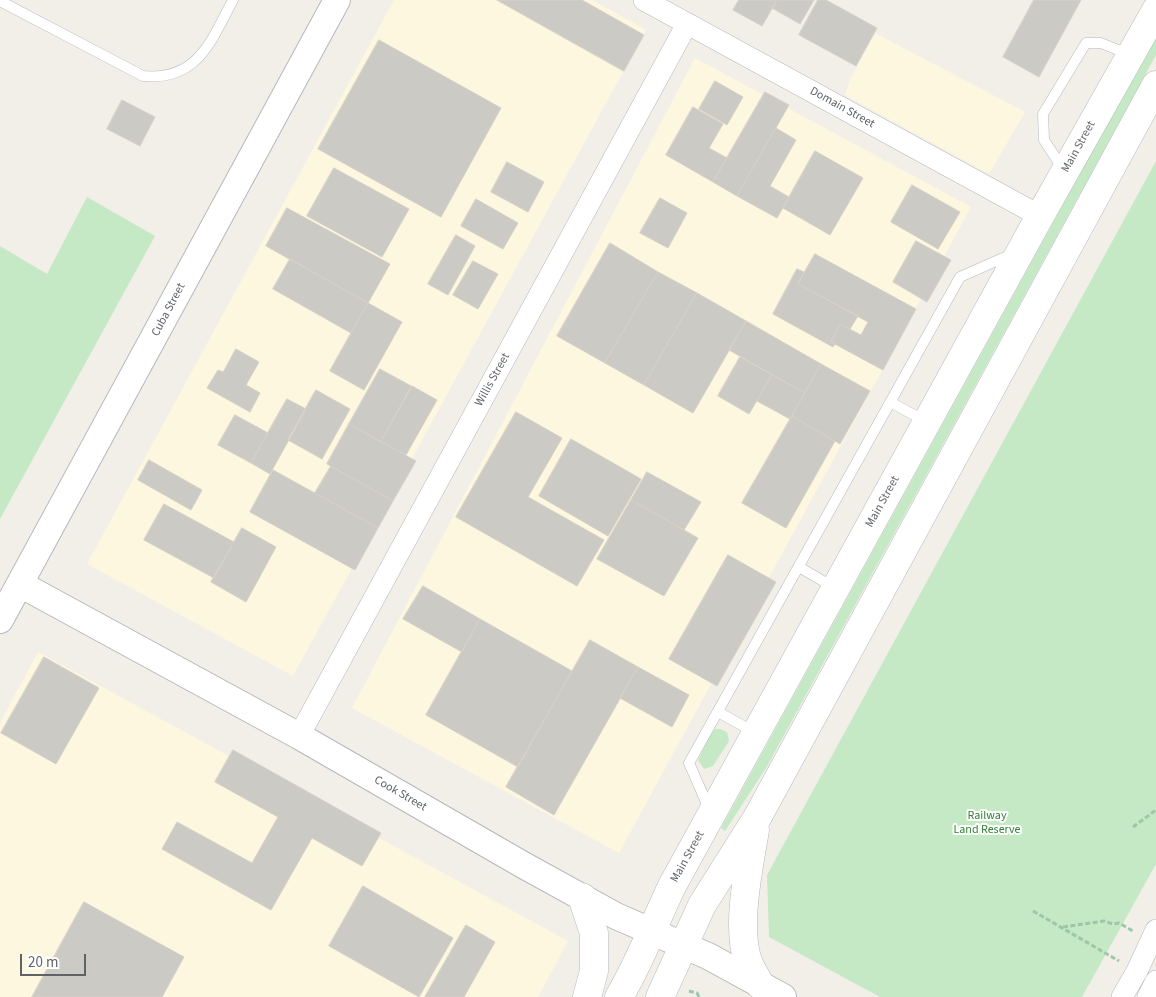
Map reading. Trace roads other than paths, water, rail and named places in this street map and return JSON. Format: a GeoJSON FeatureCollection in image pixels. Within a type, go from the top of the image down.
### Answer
{"type":"FeatureCollection","features":[{"type":"Feature","properties":{"kind":"main road","name":"Main Street"},"geometry":{"type":"LineString","coordinates":[[619,997],[636,968],[650,932],[672,886],[1040,216],[1156,10]]}},
{"type":"Feature","properties":{"kind":"main road"},"geometry":{"type":"LineString","coordinates":[[672,993],[685,945],[702,905],[757,818],[1156,85]]}},
{"type":"Feature","properties":{"kind":"main road"},"geometry":{"type":"LineString","coordinates":[[757,818],[747,878],[744,944],[749,965],[771,991]]}},
{"type":"Feature","properties":{"kind":"main road"},"geometry":{"type":"LineString","coordinates":[[582,897],[594,933],[594,971],[587,997]]}},
{"type":"Feature","properties":{"kind":"street","name":"Cuba Street"},"geometry":{"type":"LineString","coordinates":[[0,620],[337,0]]}},
{"type":"Feature","properties":{"kind":"street","name":"Domain Street"},"geometry":{"type":"LineString","coordinates":[[644,0],[1040,216]]}},
{"type":"Feature","properties":{"kind":"street","name":"Willis Street"},"geometry":{"type":"LineString","coordinates":[[299,736],[687,24]]}},
{"type":"Feature","properties":{"kind":"street","name":"Cook Street"},"geometry":{"type":"LineString","coordinates":[[20,584],[299,736],[616,916],[650,932],[685,945],[771,991]]}},
{"type":"Feature","properties":{"kind":"street"},"geometry":{"type":"LineString","coordinates":[[1122,997],[1154,936]]}},
{"type":"Feature","properties":{"kind":"street"},"geometry":{"type":"LineString","coordinates":[[1148,997],[1156,981]]}},
{"type":"Feature","properties":{"kind":"lane"},"geometry":{"type":"LineString","coordinates":[[0,1],[143,76],[154,77],[177,73],[197,60],[205,51],[234,0]]}},
{"type":"Feature","properties":{"kind":"lane"},"geometry":{"type":"LineString","coordinates":[[1065,171],[1044,140],[1043,114],[1086,43],[1100,43],[1131,55]]}},
{"type":"Feature","properties":{"kind":"lane"},"geometry":{"type":"LineString","coordinates":[[712,814],[689,763],[960,277],[1022,249]]}},
{"type":"Feature","properties":{"kind":"lane"},"geometry":{"type":"LineString","coordinates":[[890,402],[927,422]]}},
{"type":"Feature","properties":{"kind":"lane"},"geometry":{"type":"LineString","coordinates":[[799,567],[836,588]]}},
{"type":"Feature","properties":{"kind":"lane"},"geometry":{"type":"LineString","coordinates":[[718,712],[756,733]]}},
{"type":"Feature","properties":{"kind":"park label","name":"Railway Land Reserve"},"geometry":{"type":"Point","coordinates":[987,823]}}]}
